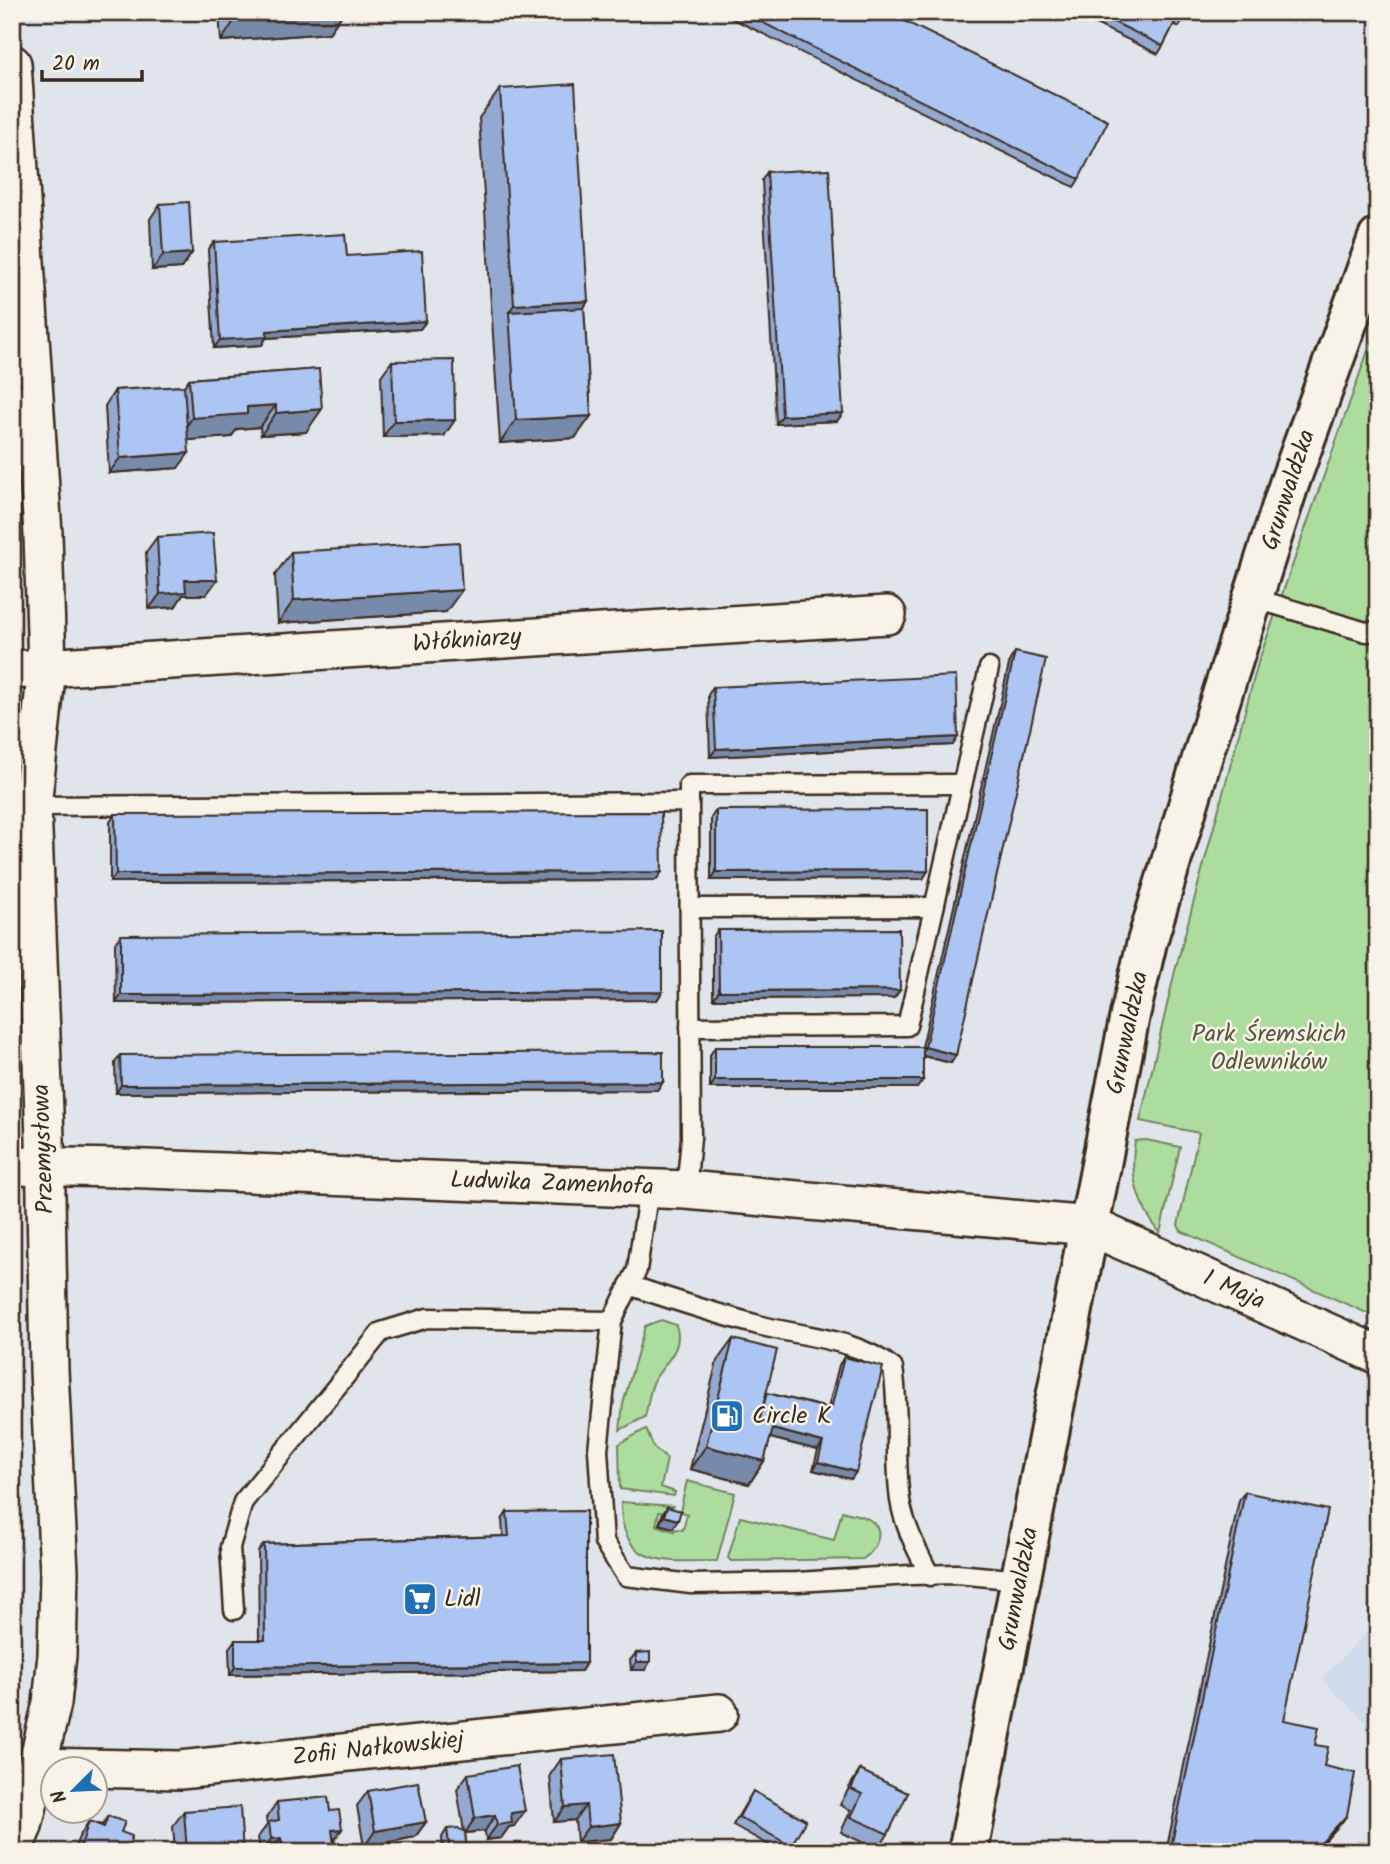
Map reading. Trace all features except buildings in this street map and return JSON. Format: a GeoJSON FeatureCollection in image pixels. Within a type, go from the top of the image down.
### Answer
{"type":"FeatureCollection","features":[{"type":"Feature","properties":{"kind":"main road","name":"Grunwaldzka"},"geometry":{"type":"LineString","coordinates":[[968,1852],[1130,1015],[1147,942],[1207,742],[1297,461],[1378,238]]}},
{"type":"Feature","properties":{"kind":"street","name":"Przemysłowa"},"geometry":{"type":"LineString","coordinates":[[12,64],[43,534],[30,669],[32,806],[27,1045],[29,1166],[49,1370],[59,1572],[57,1655],[52,1703],[23,1826],[12,1852]]}},
{"type":"Feature","properties":{"kind":"street","name":"Włókniarzy"},"geometry":{"type":"LineString","coordinates":[[30,669],[887,615]]}},
{"type":"Feature","properties":{"kind":"street","name":"Ludwika Zamenhofa"},"geometry":{"type":"LineString","coordinates":[[29,1166],[686,1190],[1090,1226]]}},
{"type":"Feature","properties":{"kind":"street","name":"1 Maja"},"geometry":{"type":"LineString","coordinates":[[1090,1226],[1378,1354]]}},
{"type":"Feature","properties":{"kind":"street","name":"Zofii Nałkowskiej"},"geometry":{"type":"LineString","coordinates":[[37,1767],[180,1770],[719,1713]]}},
{"type":"Feature","properties":{"kind":"lane"},"geometry":{"type":"LineString","coordinates":[[1253,598],[1366,632],[1378,631]]}},
{"type":"Feature","properties":{"kind":"lane"},"geometry":{"type":"LineString","coordinates":[[690,1027],[907,1026],[989,668]]}},
{"type":"Feature","properties":{"kind":"lane"},"geometry":{"type":"LineString","coordinates":[[686,1190],[691,1138],[689,785],[962,784]]}},
{"type":"Feature","properties":{"kind":"lane"},"geometry":{"type":"LineString","coordinates":[[32,806],[689,802]]}},
{"type":"Feature","properties":{"kind":"lane"},"geometry":{"type":"LineString","coordinates":[[690,908],[934,907]]}},
{"type":"Feature","properties":{"kind":"lane"},"geometry":{"type":"LineString","coordinates":[[649,1188],[637,1270],[612,1321],[599,1436],[604,1542],[626,1576],[691,1584],[957,1574],[1021,1580]]}},
{"type":"Feature","properties":{"kind":"lane"},"geometry":{"type":"LineString","coordinates":[[629,1285],[751,1323],[837,1342],[878,1356],[893,1368],[898,1395],[900,1501],[913,1543],[930,1576]]}},
{"type":"Feature","properties":{"kind":"lane"},"geometry":{"type":"LineString","coordinates":[[234,1610],[230,1547],[243,1502],[381,1332],[427,1318],[612,1321]]}},
{"type":"Feature","properties":{"kind":"shaded area"},"geometry":{"type":"Polygon","coordinates":[[[12,1261],[16,1599],[12,1629],[12,1261]]]}},
{"type":"Feature","properties":{"kind":"shaded area"},"geometry":{"type":"Polygon","coordinates":[[[1378,1620],[1378,1735],[1322,1679],[1378,1620]]]}},
{"type":"Feature","properties":{"kind":"green space","name":"Park Śremskich Odlewników"},"geometry":{"type":"Polygon","coordinates":[[[1378,322],[1378,1318],[1181,1231],[1178,1225],[1199,1133],[1140,1121],[1175,971],[1258,663],[1378,322]]]}},
{"type":"Feature","properties":{"kind":"green space"},"geometry":{"type":"Polygon","coordinates":[[[1146,1140],[1180,1147],[1160,1233],[1146,1212],[1134,1179],[1135,1141],[1146,1140]]]}},
{"type":"Feature","properties":{"kind":"green space"},"geometry":{"type":"Polygon","coordinates":[[[661,1320],[676,1325],[676,1348],[653,1383],[645,1417],[620,1430],[623,1404],[645,1326],[661,1320]]]}},
{"type":"Feature","properties":{"kind":"green space"},"geometry":{"type":"Polygon","coordinates":[[[646,1429],[654,1448],[667,1459],[661,1487],[675,1492],[674,1496],[620,1489],[619,1444],[646,1429]]]}},
{"type":"Feature","properties":{"kind":"green space"},"geometry":{"type":"Polygon","coordinates":[[[687,1481],[735,1493],[717,1561],[664,1560],[650,1557],[638,1550],[629,1539],[623,1524],[621,1502],[673,1506],[670,1514],[659,1512],[656,1525],[674,1531],[683,1530],[687,1514],[680,1511],[687,1481]]]}},
{"type":"Feature","properties":{"kind":"green space"},"geometry":{"type":"Polygon","coordinates":[[[842,1511],[867,1518],[878,1530],[875,1546],[863,1559],[731,1561],[728,1558],[740,1517],[834,1540],[842,1511]]]}},
{"type":"Feature","properties":{"kind":"place","name":"Circle K"},"geometry":{"type":"Point","coordinates":[727,1416]}},
{"type":"Feature","properties":{"kind":"place","name":"Lidl"},"geometry":{"type":"Point","coordinates":[420,1599]}}]}
